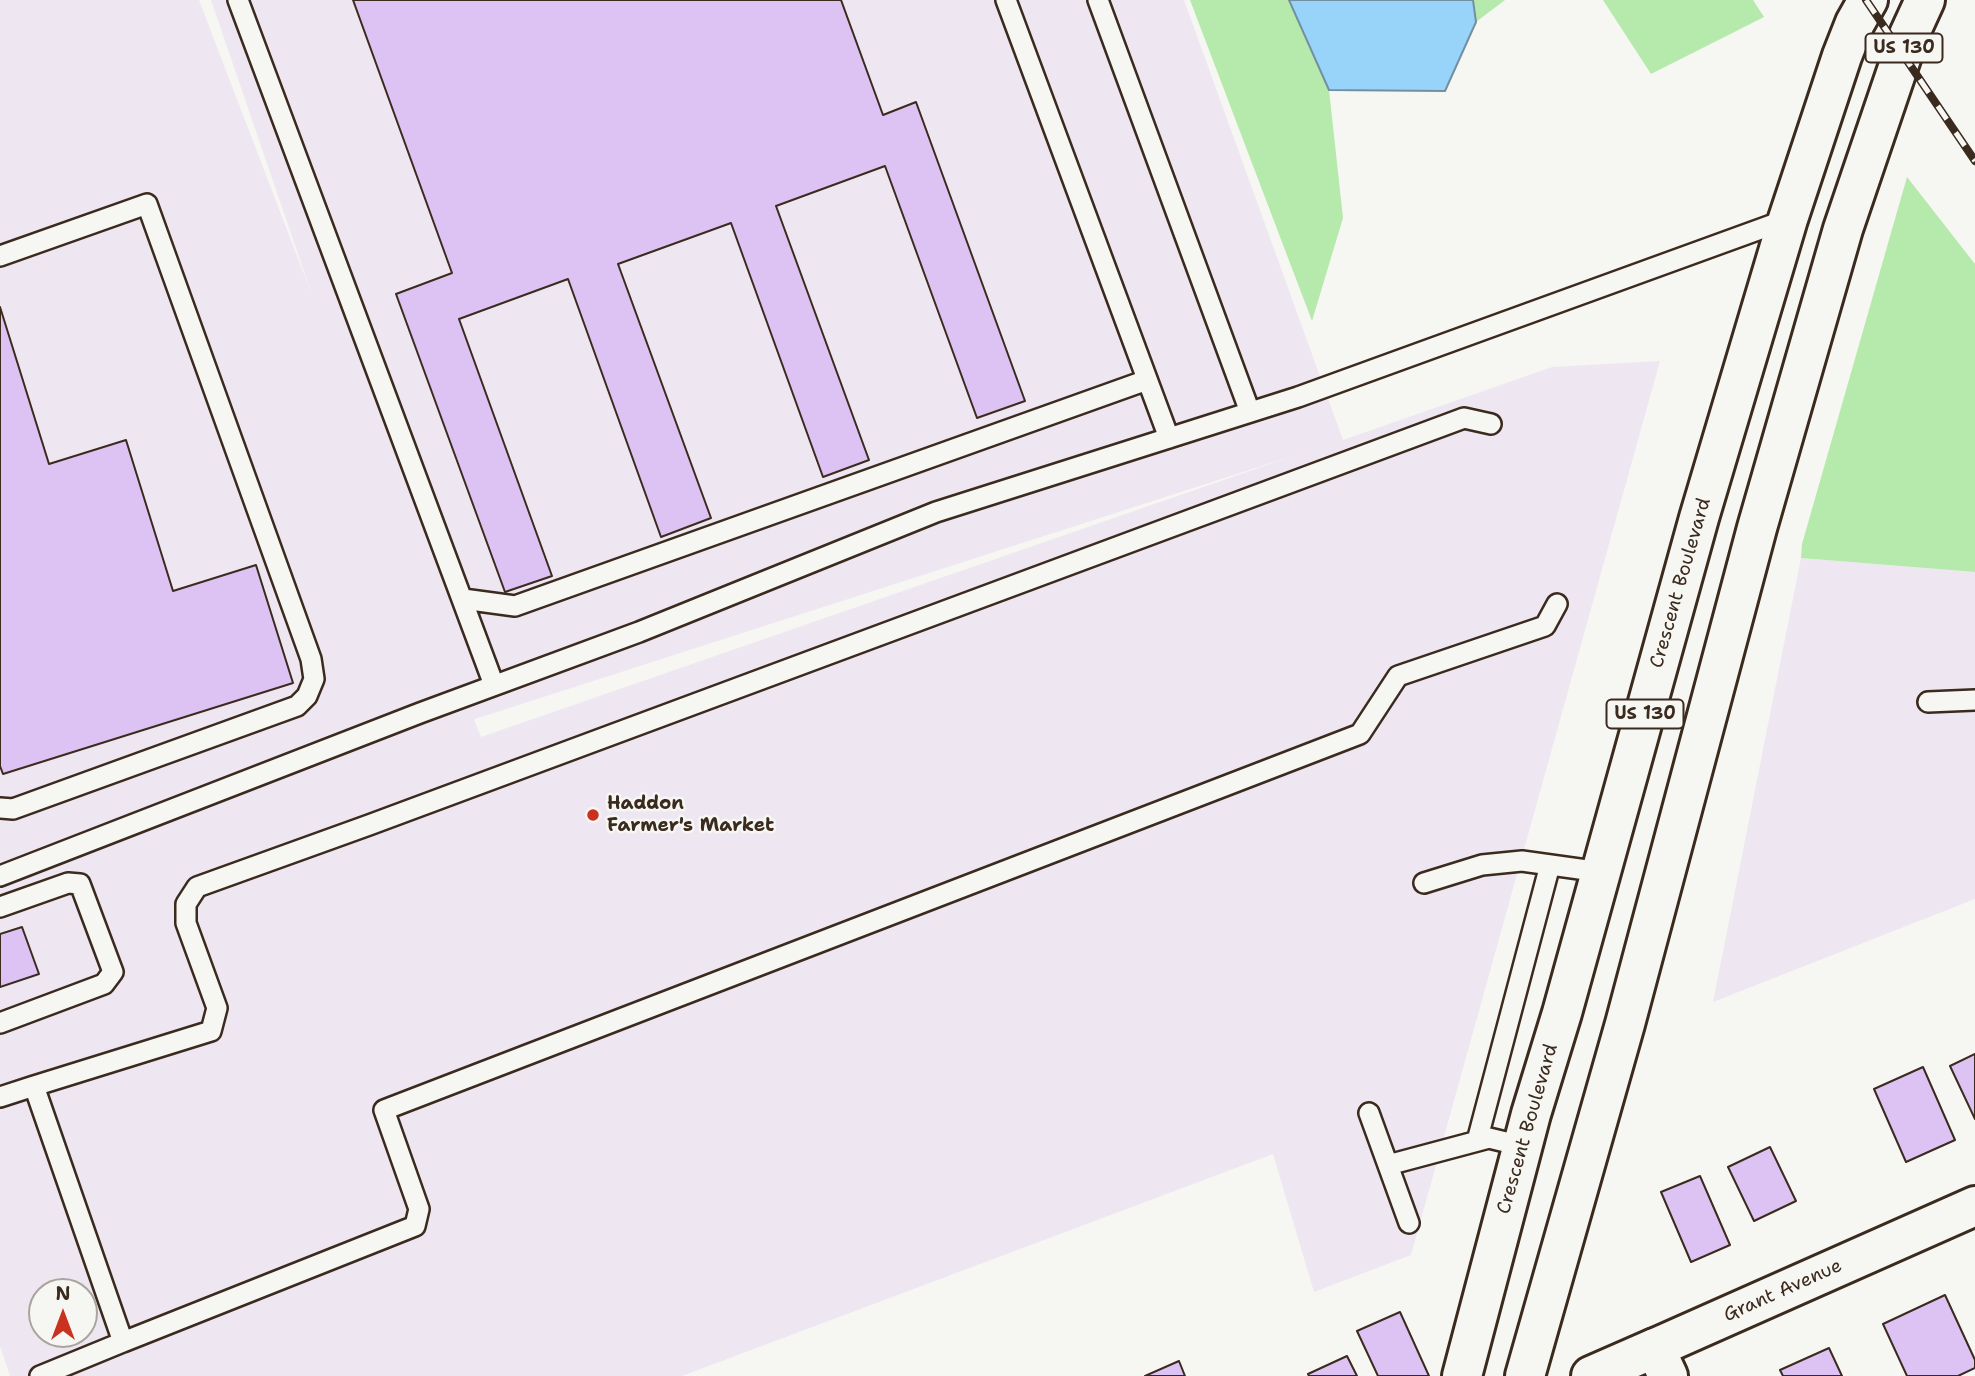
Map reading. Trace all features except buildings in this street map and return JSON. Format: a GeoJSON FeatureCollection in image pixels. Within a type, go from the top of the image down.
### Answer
{"type":"FeatureCollection","features":[{"type":"Feature","properties":{"kind":"main road","name":"Crescent Boulevard"},"geometry":{"type":"LineString","coordinates":[[1462,1376],[1522,1146],[1562,1013],[1699,518],[1788,219],[1842,57],[1868,0]]}},
{"type":"Feature","properties":{"kind":"main road","name":"US 130"},"geometry":{"type":"LineString","coordinates":[[1525,1376],[1625,1024],[1757,528],[1843,229],[1909,35],[1925,0]]}},
{"type":"Feature","properties":{"kind":"main road","name":"Grant Avenue"},"geometry":{"type":"LineString","coordinates":[[1591,1376],[1662,1362],[1975,1206]]}},
{"type":"Feature","properties":{"kind":"lane"},"geometry":{"type":"LineString","coordinates":[[239,0],[494,685]]}},
{"type":"Feature","properties":{"kind":"lane"},"geometry":{"type":"LineString","coordinates":[[1006,0],[1169,438]]}},
{"type":"Feature","properties":{"kind":"lane"},"geometry":{"type":"LineString","coordinates":[[1098,0],[1250,412]]}},
{"type":"Feature","properties":{"kind":"lane"},"geometry":{"type":"LineString","coordinates":[[0,256],[146,204],[311,659],[314,679],[307,696],[297,706],[13,808],[0,808]]}},
{"type":"Feature","properties":{"kind":"lane"},"geometry":{"type":"LineString","coordinates":[[0,876],[494,685],[639,632],[936,512],[1310,392],[1788,219]]}},
{"type":"Feature","properties":{"kind":"lane"},"geometry":{"type":"LineString","coordinates":[[463,599],[515,606],[1147,380]]}},
{"type":"Feature","properties":{"kind":"lane"},"geometry":{"type":"LineString","coordinates":[[0,1097],[211,1031],[217,1008],[186,923],[186,904],[197,887],[1464,418],[1491,424]]}},
{"type":"Feature","properties":{"kind":"lane"},"geometry":{"type":"LineString","coordinates":[[40,1376],[415,1226],[419,1209],[384,1110],[1360,734],[1398,676],[1545,626],[1557,604]]}},
{"type":"Feature","properties":{"kind":"lane"},"geometry":{"type":"LineString","coordinates":[[1928,702],[1975,700]]}},
{"type":"Feature","properties":{"kind":"lane"},"geometry":{"type":"LineString","coordinates":[[1424,883],[1482,865],[1522,862],[1601,872]]}},
{"type":"Feature","properties":{"kind":"lane"},"geometry":{"type":"LineString","coordinates":[[1477,1141],[1550,865]]}},
{"type":"Feature","properties":{"kind":"lane"},"geometry":{"type":"LineString","coordinates":[[0,907],[68,883],[79,884],[113,972],[104,984],[0,1023]]}},
{"type":"Feature","properties":{"kind":"lane"},"geometry":{"type":"LineString","coordinates":[[34,1086],[123,1342]]}},
{"type":"Feature","properties":{"kind":"lane"},"geometry":{"type":"LineString","coordinates":[[1369,1113],[1409,1223]]}},
{"type":"Feature","properties":{"kind":"lane"},"geometry":{"type":"LineString","coordinates":[[1388,1165],[1489,1138],[1522,1146]]}},
{"type":"Feature","properties":{"kind":"shaded area"},"geometry":{"type":"Polygon","coordinates":[[[0,0],[199,0],[312,295],[211,0],[1184,0],[1343,440],[1552,367],[1660,361],[1411,1255],[1314,1292],[1273,1154],[682,1376],[10,1376],[0,1346],[0,0]],[[1296,455],[475,719],[481,737],[1296,455]]]}},
{"type":"Feature","properties":{"kind":"shaded area"},"geometry":{"type":"Polygon","coordinates":[[[1801,558],[1975,572],[1975,899],[1713,1002],[1801,558]]]}},
{"type":"Feature","properties":{"kind":"green space"},"geometry":{"type":"Polygon","coordinates":[[[1190,0],[1289,0],[1329,90],[1343,218],[1312,321],[1190,0]]]}},
{"type":"Feature","properties":{"kind":"green space"},"geometry":{"type":"Polygon","coordinates":[[[1473,0],[1505,0],[1476,22],[1473,0]]]}},
{"type":"Feature","properties":{"kind":"green space"},"geometry":{"type":"Polygon","coordinates":[[[1603,0],[1753,0],[1764,17],[1651,74],[1603,0]]]}},
{"type":"Feature","properties":{"kind":"green space"},"geometry":{"type":"Polygon","coordinates":[[[1907,177],[1975,264],[1975,572],[1801,558],[1802,544],[1907,177]]]}},
{"type":"Feature","properties":{"kind":"water"},"geometry":{"type":"Polygon","coordinates":[[[1289,0],[1473,0],[1476,22],[1445,91],[1329,90],[1289,0]]]}},
{"type":"Feature","properties":{"kind":"railway"},"geometry":{"type":"LineString","coordinates":[[1866,0],[1975,161]]}},
{"type":"Feature","properties":{"kind":"place","name":"Haddon Farmer's Market"},"geometry":{"type":"Point","coordinates":[593,815]}}]}
